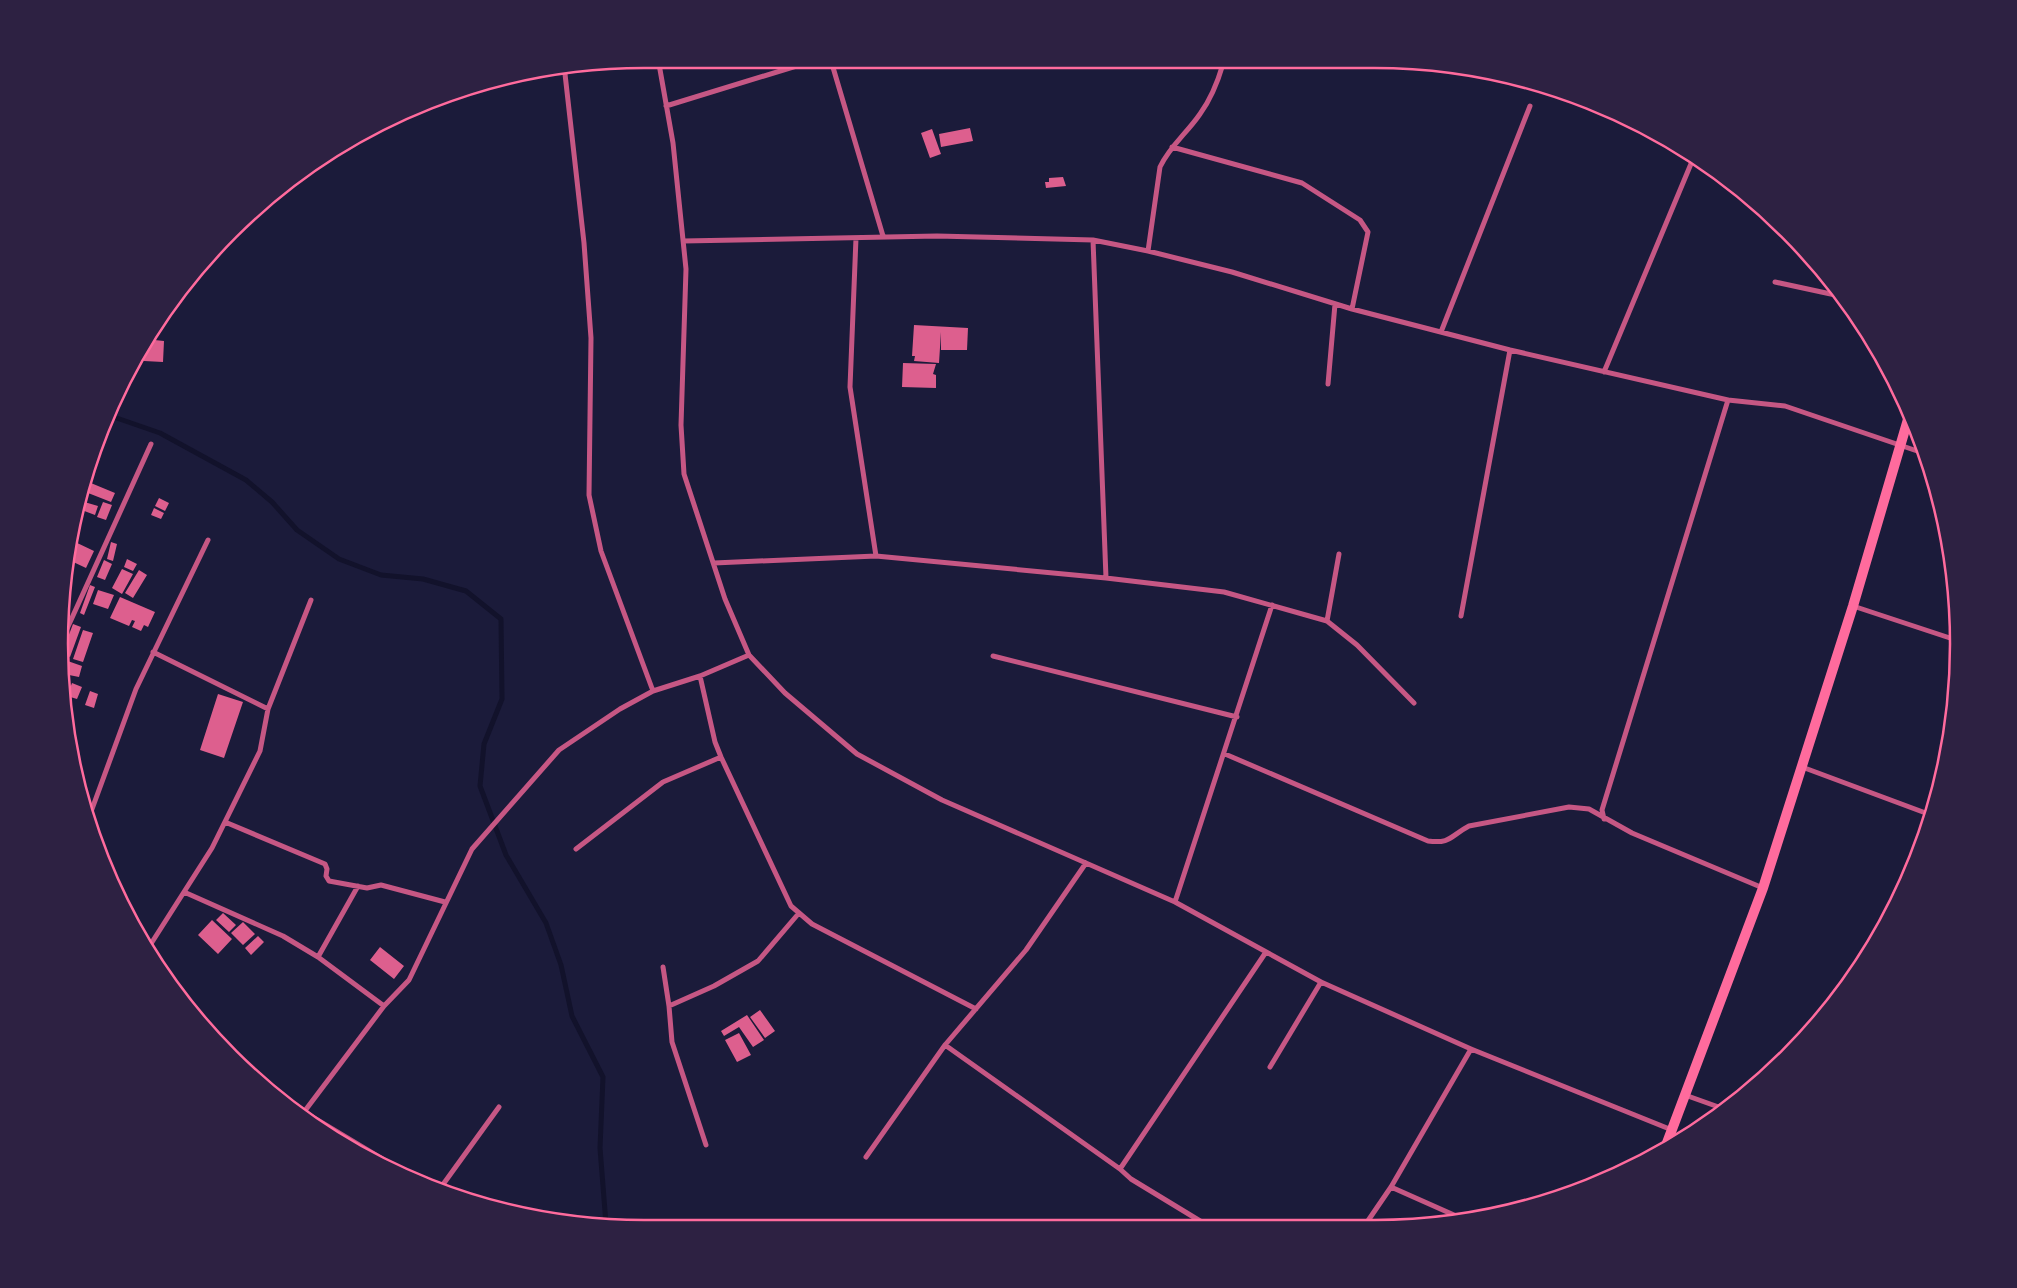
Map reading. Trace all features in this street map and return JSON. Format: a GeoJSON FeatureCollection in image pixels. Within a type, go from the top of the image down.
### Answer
{"type":"FeatureCollection","features":[{"type":"Feature","properties":{"kind":"main road"},"geometry":{"type":"LineString","coordinates":[[1669,1138],[1763,888],[1853,606],[1906,424]]}},
{"type":"Feature","properties":{"kind":"street"},"geometry":{"type":"LineString","coordinates":[[660,67],[673,143],[686,270],[681,425],[684,474],[725,599],[749,655],[785,694],[857,754],[942,800],[1175,902],[1321,982],[1471,1050],[1672,1130]]}},
{"type":"Feature","properties":{"kind":"street"},"geometry":{"type":"LineString","coordinates":[[666,106],[794,67]]}},
{"type":"Feature","properties":{"kind":"street"},"geometry":{"type":"LineString","coordinates":[[833,67],[882,236]]}},
{"type":"Feature","properties":{"kind":"street"},"geometry":{"type":"LineString","coordinates":[[1148,251],[1160,167],[1172,147],[1201,114],[1218,81],[1222,67]]}},
{"type":"Feature","properties":{"kind":"street"},"geometry":{"type":"LineString","coordinates":[[565,73],[584,243],[591,338],[589,495],[601,551],[653,691]]}},
{"type":"Feature","properties":{"kind":"street"},"geometry":{"type":"LineString","coordinates":[[1441,332],[1530,106]]}},
{"type":"Feature","properties":{"kind":"street"},"geometry":{"type":"LineString","coordinates":[[1172,147],[1302,182],[1360,220],[1368,232],[1352,309]]}},
{"type":"Feature","properties":{"kind":"street"},"geometry":{"type":"LineString","coordinates":[[1604,372],[1691,164]]}},
{"type":"Feature","properties":{"kind":"street"},"geometry":{"type":"LineString","coordinates":[[683,241],[882,236],[1093,240],[1148,251],[1232,272],[1352,309],[1510,350],[1728,400],[1785,406],[1916,451]]}},
{"type":"Feature","properties":{"kind":"street"},"geometry":{"type":"LineString","coordinates":[[856,238],[850,387],[876,556]]}},
{"type":"Feature","properties":{"kind":"street"},"geometry":{"type":"LineString","coordinates":[[1093,240],[1106,578]]}},
{"type":"Feature","properties":{"kind":"street"},"geometry":{"type":"LineString","coordinates":[[1775,282],[1831,294]]}},
{"type":"Feature","properties":{"kind":"street"},"geometry":{"type":"LineString","coordinates":[[1328,384],[1335,304]]}},
{"type":"Feature","properties":{"kind":"street"},"geometry":{"type":"LineString","coordinates":[[1461,616],[1510,350]]}},
{"type":"Feature","properties":{"kind":"street"},"geometry":{"type":"LineString","coordinates":[[1604,819],[1602,810],[1728,400]]}},
{"type":"Feature","properties":{"kind":"street"},"geometry":{"type":"LineString","coordinates":[[68,626],[151,444]]}},
{"type":"Feature","properties":{"kind":"street"},"geometry":{"type":"LineString","coordinates":[[92,809],[136,689],[208,540]]}},
{"type":"Feature","properties":{"kind":"street"},"geometry":{"type":"LineString","coordinates":[[1327,621],[1338,554]]}},
{"type":"Feature","properties":{"kind":"street"},"geometry":{"type":"LineString","coordinates":[[714,563],[876,556],[1106,578],[1224,592],[1327,621],[1357,645],[1414,703]]}},
{"type":"Feature","properties":{"kind":"street"},"geometry":{"type":"LineString","coordinates":[[151,942],[212,848],[260,750],[268,709],[311,600]]}},
{"type":"Feature","properties":{"kind":"street"},"geometry":{"type":"LineString","coordinates":[[1175,902],[1225,754],[1272,605]]}},
{"type":"Feature","properties":{"kind":"street"},"geometry":{"type":"LineString","coordinates":[[1853,606],[1950,638]]}},
{"type":"Feature","properties":{"kind":"street"},"geometry":{"type":"LineString","coordinates":[[153,652],[268,709]]}},
{"type":"Feature","properties":{"kind":"street"},"geometry":{"type":"LineString","coordinates":[[306,1110],[384,1006],[409,980],[472,849],[558,750],[612,714],[653,691],[700,676],[749,655]]}},
{"type":"Feature","properties":{"kind":"street"},"geometry":{"type":"LineString","coordinates":[[993,656],[1237,717]]}},
{"type":"Feature","properties":{"kind":"street"},"geometry":{"type":"LineString","coordinates":[[700,676],[720,757],[791,906],[812,924],[976,1009]]}},
{"type":"Feature","properties":{"kind":"street"},"geometry":{"type":"LineString","coordinates":[[1225,754],[1428,841],[1441,843],[1468,826],[1569,807],[1589,809],[1632,833],[1763,888]]}},
{"type":"Feature","properties":{"kind":"street"},"geometry":{"type":"LineString","coordinates":[[576,849],[663,782],[720,757]]}},
{"type":"Feature","properties":{"kind":"street"},"geometry":{"type":"LineString","coordinates":[[1802,767],[1924,812]]}},
{"type":"Feature","properties":{"kind":"street"},"geometry":{"type":"LineString","coordinates":[[225,822],[325,864],[327,869],[326,876],[330,881],[370,888],[381,885],[445,902]]}},
{"type":"Feature","properties":{"kind":"street"},"geometry":{"type":"LineString","coordinates":[[866,1157],[945,1045],[1026,950],[1086,863]]}},
{"type":"Feature","properties":{"kind":"street"},"geometry":{"type":"LineString","coordinates":[[318,957],[358,886]]}},
{"type":"Feature","properties":{"kind":"street"},"geometry":{"type":"LineString","coordinates":[[184,892],[284,936],[318,957],[384,1006]]}},
{"type":"Feature","properties":{"kind":"street"},"geometry":{"type":"LineString","coordinates":[[669,1006],[714,986],[758,961],[799,913]]}},
{"type":"Feature","properties":{"kind":"street"},"geometry":{"type":"LineString","coordinates":[[1120,1169],[1266,952]]}},
{"type":"Feature","properties":{"kind":"street"},"geometry":{"type":"LineString","coordinates":[[663,966],[672,1042],[706,1145]]}},
{"type":"Feature","properties":{"kind":"street"},"geometry":{"type":"LineString","coordinates":[[1270,1067],[1321,982]]}},
{"type":"Feature","properties":{"kind":"street"},"geometry":{"type":"LineString","coordinates":[[945,1045],[1120,1169],[1131,1179],[1198,1220]]}},
{"type":"Feature","properties":{"kind":"street"},"geometry":{"type":"LineString","coordinates":[[1368,1220],[1391,1187],[1471,1050]]}},
{"type":"Feature","properties":{"kind":"street"},"geometry":{"type":"LineString","coordinates":[[1686,1095],[1717,1106]]}},
{"type":"Feature","properties":{"kind":"street"},"geometry":{"type":"LineString","coordinates":[[443,1184],[499,1107]]}},
{"type":"Feature","properties":{"kind":"street"},"geometry":{"type":"LineString","coordinates":[[352,1140],[379,1156]]}},
{"type":"Feature","properties":{"kind":"street"},"geometry":{"type":"LineString","coordinates":[[1391,1187],[1452,1215]]}},
{"type":"Feature","properties":{"kind":"building"},"geometry":{"type":"Polygon","coordinates":[[[970,128],[973,141],[941,147],[939,134],[970,128]]]}},
{"type":"Feature","properties":{"kind":"building"},"geometry":{"type":"Polygon","coordinates":[[[932,129],[941,154],[930,158],[921,133],[932,129]]]}},
{"type":"Feature","properties":{"kind":"building"},"geometry":{"type":"Polygon","coordinates":[[[1063,177],[1066,186],[1046,188],[1045,182],[1049,182],[1049,178],[1063,177]]]}},
{"type":"Feature","properties":{"kind":"building"},"geometry":{"type":"Polygon","coordinates":[[[914,325],[968,328],[967,350],[941,350],[941,332],[939,363],[914,361],[915,356],[912,356],[914,325]]]}},
{"type":"Feature","properties":{"kind":"building"},"geometry":{"type":"Polygon","coordinates":[[[155,340],[164,341],[163,362],[144,361],[155,340]]]}},
{"type":"Feature","properties":{"kind":"building"},"geometry":{"type":"Polygon","coordinates":[[[903,363],[936,364],[933,374],[936,375],[936,388],[902,387],[903,363]]]}},
{"type":"Feature","properties":{"kind":"building"},"geometry":{"type":"Polygon","coordinates":[[[91,483],[115,493],[111,502],[88,493],[91,483]]]}},
{"type":"Feature","properties":{"kind":"building"},"geometry":{"type":"Polygon","coordinates":[[[159,498],[169,503],[165,511],[155,506],[159,498]]]}},
{"type":"Feature","properties":{"kind":"building"},"geometry":{"type":"Polygon","coordinates":[[[85,502],[98,506],[95,515],[84,511],[85,502]]]}},
{"type":"Feature","properties":{"kind":"building"},"geometry":{"type":"Polygon","coordinates":[[[103,502],[112,505],[106,520],[97,517],[103,502]]]}},
{"type":"Feature","properties":{"kind":"building"},"geometry":{"type":"Polygon","coordinates":[[[154,508],[164,513],[161,519],[151,515],[154,508]]]}},
{"type":"Feature","properties":{"kind":"building"},"geometry":{"type":"Polygon","coordinates":[[[111,542],[117,544],[113,561],[107,559],[111,542]]]}},
{"type":"Feature","properties":{"kind":"building"},"geometry":{"type":"Polygon","coordinates":[[[77,543],[94,551],[86,568],[73,562],[77,543]]]}},
{"type":"Feature","properties":{"kind":"building"},"geometry":{"type":"Polygon","coordinates":[[[127,559],[137,564],[133,571],[124,567],[127,559]]]}},
{"type":"Feature","properties":{"kind":"building"},"geometry":{"type":"Polygon","coordinates":[[[104,560],[112,564],[105,580],[97,577],[104,560]]]}},
{"type":"Feature","properties":{"kind":"building"},"geometry":{"type":"Polygon","coordinates":[[[122,569],[133,574],[122,594],[112,588],[122,569]]]}},
{"type":"Feature","properties":{"kind":"building"},"geometry":{"type":"Polygon","coordinates":[[[139,570],[147,575],[133,598],[125,593],[139,570]]]}},
{"type":"Feature","properties":{"kind":"building"},"geometry":{"type":"Polygon","coordinates":[[[90,585],[95,587],[84,615],[80,613],[90,585]]]}},
{"type":"Feature","properties":{"kind":"building"},"geometry":{"type":"Polygon","coordinates":[[[98,590],[114,595],[108,609],[93,604],[98,590]]]}},
{"type":"Feature","properties":{"kind":"building"},"geometry":{"type":"Polygon","coordinates":[[[120,597],[155,612],[148,627],[144,625],[141,631],[132,627],[135,621],[132,620],[129,626],[110,618],[120,597]]]}},
{"type":"Feature","properties":{"kind":"building"},"geometry":{"type":"Polygon","coordinates":[[[73,624],[81,627],[70,657],[68,656],[68,637],[73,624]]]}},
{"type":"Feature","properties":{"kind":"building"},"geometry":{"type":"Polygon","coordinates":[[[83,630],[93,633],[83,662],[73,659],[83,630]]]}},
{"type":"Feature","properties":{"kind":"building"},"geometry":{"type":"Polygon","coordinates":[[[68,661],[82,666],[79,677],[69,675],[68,661]]]}},
{"type":"Feature","properties":{"kind":"building"},"geometry":{"type":"Polygon","coordinates":[[[72,683],[82,687],[77,699],[70,697],[70,689],[72,683]]]}},
{"type":"Feature","properties":{"kind":"building"},"geometry":{"type":"Polygon","coordinates":[[[90,691],[98,694],[94,708],[85,705],[90,691]]]}},
{"type":"Feature","properties":{"kind":"building"},"geometry":{"type":"Polygon","coordinates":[[[218,694],[243,702],[224,758],[200,750],[218,694]]]}},
{"type":"Feature","properties":{"kind":"building"},"geometry":{"type":"Polygon","coordinates":[[[223,913],[236,925],[229,932],[216,920],[223,913]]]}},
{"type":"Feature","properties":{"kind":"building"},"geometry":{"type":"Polygon","coordinates":[[[212,920],[232,939],[218,954],[198,935],[212,920]]]}},
{"type":"Feature","properties":{"kind":"building"},"geometry":{"type":"Polygon","coordinates":[[[243,922],[255,934],[243,945],[231,933],[243,922]]]}},
{"type":"Feature","properties":{"kind":"building"},"geometry":{"type":"Polygon","coordinates":[[[258,936],[264,942],[251,955],[245,948],[258,936]]]}},
{"type":"Feature","properties":{"kind":"building"},"geometry":{"type":"Polygon","coordinates":[[[380,947],[404,966],[394,979],[370,960],[380,947]]]}},
{"type":"Feature","properties":{"kind":"building"},"geometry":{"type":"Polygon","coordinates":[[[760,1010],[775,1031],[765,1038],[750,1017],[760,1010]]]}},
{"type":"Feature","properties":{"kind":"building"},"geometry":{"type":"Polygon","coordinates":[[[747,1015],[764,1040],[753,1047],[739,1027],[724,1036],[721,1031],[747,1015]]]}},
{"type":"Feature","properties":{"kind":"building"},"geometry":{"type":"Polygon","coordinates":[[[739,1033],[751,1055],[737,1062],[725,1040],[739,1033]]]}},
{"type":"Feature","properties":{"kind":"waterway"},"geometry":{"type":"LineString","coordinates":[[114,417],[160,433],[246,480],[272,502],[297,530],[339,559],[381,575],[423,579],[466,591],[501,619],[502,699],[484,744],[480,786],[506,855],[546,923],[561,965],[572,1016],[603,1077],[600,1148],[606,1219]]}}]}
